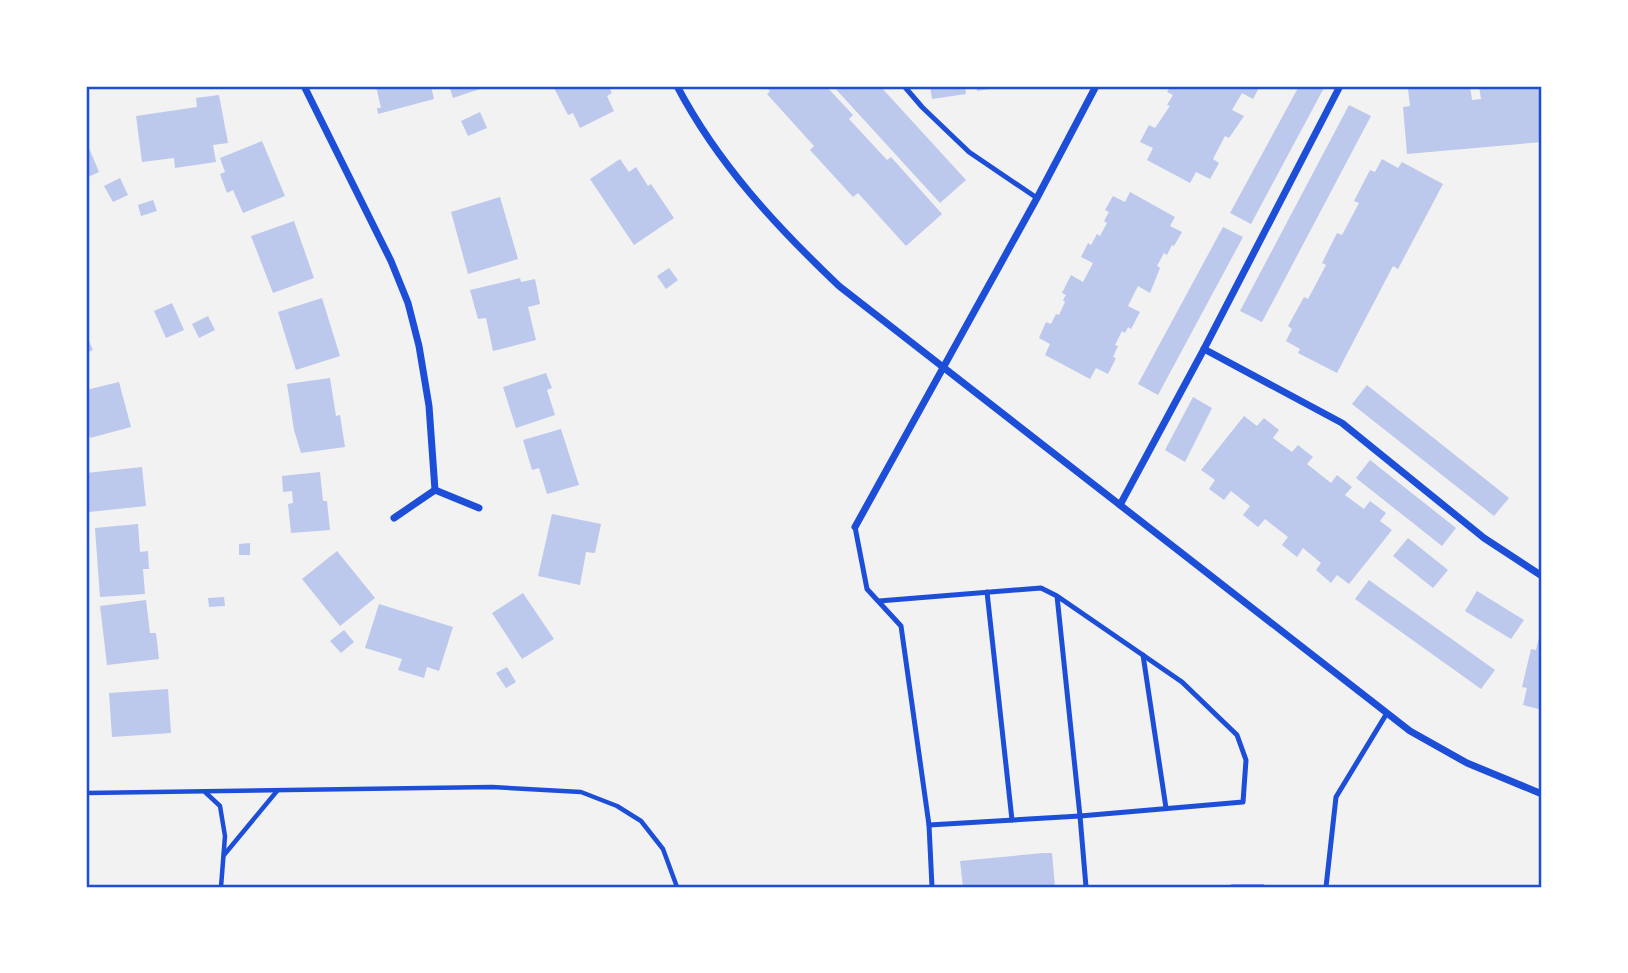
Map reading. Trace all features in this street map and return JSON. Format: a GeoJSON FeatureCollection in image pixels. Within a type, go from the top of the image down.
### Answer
{"type":"FeatureCollection","features":[{"type":"Feature","properties":{"kind":"street"},"geometry":{"type":"LineString","coordinates":[[304,86],[391,261],[408,303],[419,346],[429,406],[435,490]]}},
{"type":"Feature","properties":{"kind":"street"},"geometry":{"type":"LineString","coordinates":[[677,86],[712,146],[751,197],[839,286],[1410,731],[1467,763],[1542,794]]}},
{"type":"Feature","properties":{"kind":"street"},"geometry":{"type":"LineString","coordinates":[[855,527],[944,369],[1096,86]]}},
{"type":"Feature","properties":{"kind":"street"},"geometry":{"type":"LineString","coordinates":[[1120,505],[1340,86]]}},
{"type":"Feature","properties":{"kind":"street"},"geometry":{"type":"LineString","coordinates":[[1204,349],[1342,423],[1483,538],[1542,576]]}},
{"type":"Feature","properties":{"kind":"street"},"geometry":{"type":"LineString","coordinates":[[435,490],[479,508]]}},
{"type":"Feature","properties":{"kind":"street"},"geometry":{"type":"LineString","coordinates":[[394,518],[435,490]]}},
{"type":"Feature","properties":{"kind":"lane"},"geometry":{"type":"LineString","coordinates":[[904,86],[968,152],[1037,198]]}},
{"type":"Feature","properties":{"kind":"lane"},"geometry":{"type":"LineString","coordinates":[[855,527],[867,589],[901,626],[929,825],[932,887]]}},
{"type":"Feature","properties":{"kind":"lane"},"geometry":{"type":"LineString","coordinates":[[878,601],[1041,588],[1057,596],[1182,682],[1237,735],[1246,760],[1242,802],[929,825]]}},
{"type":"Feature","properties":{"kind":"lane"},"geometry":{"type":"LineString","coordinates":[[987,592],[1012,820]]}},
{"type":"Feature","properties":{"kind":"lane"},"geometry":{"type":"LineString","coordinates":[[1057,596],[1086,887]]}},
{"type":"Feature","properties":{"kind":"lane"},"geometry":{"type":"LineString","coordinates":[[1143,655],[1166,808]]}},
{"type":"Feature","properties":{"kind":"lane"},"geometry":{"type":"LineString","coordinates":[[1326,887],[1336,797],[1387,713]]}},
{"type":"Feature","properties":{"kind":"lane"},"geometry":{"type":"LineString","coordinates":[[1232,887],[1262,887]]}},
{"type":"Feature","properties":{"kind":"path"},"geometry":{"type":"LineString","coordinates":[[86,793],[492,787],[581,792],[617,806],[641,821],[663,849],[677,887]]}},
{"type":"Feature","properties":{"kind":"path"},"geometry":{"type":"LineString","coordinates":[[224,855],[277,790]]}},
{"type":"Feature","properties":{"kind":"path"},"geometry":{"type":"LineString","coordinates":[[205,792],[220,806],[225,836],[221,887]]}},
{"type":"Feature","properties":{"kind":"building"},"geometry":{"type":"Polygon","coordinates":[[[376,86],[431,86],[434,99],[378,114],[377,108],[381,108],[376,86]]]}},
{"type":"Feature","properties":{"kind":"building"},"geometry":{"type":"Polygon","coordinates":[[[449,86],[489,86],[453,98],[449,86]]]}},
{"type":"Feature","properties":{"kind":"building"},"geometry":{"type":"Polygon","coordinates":[[[553,86],[608,86],[612,93],[607,96],[614,111],[580,128],[573,113],[568,115],[553,86]]]}},
{"type":"Feature","properties":{"kind":"building"},"geometry":{"type":"Polygon","coordinates":[[[765,86],[826,86],[853,115],[849,119],[887,160],[891,157],[942,214],[906,246],[858,193],[853,197],[810,150],[814,146],[767,94],[770,91],[765,86]]]}},
{"type":"Feature","properties":{"kind":"building"},"geometry":{"type":"Polygon","coordinates":[[[833,86],[880,86],[966,180],[940,203],[833,86]]]}},
{"type":"Feature","properties":{"kind":"building"},"geometry":{"type":"Polygon","coordinates":[[[930,86],[965,86],[966,94],[932,99],[930,86]]]}},
{"type":"Feature","properties":{"kind":"building"},"geometry":{"type":"Polygon","coordinates":[[[976,86],[1002,86],[1002,87],[977,91],[976,86]]]}},
{"type":"Feature","properties":{"kind":"building"},"geometry":{"type":"Polygon","coordinates":[[[1170,86],[1260,86],[1253,99],[1242,93],[1232,110],[1244,116],[1229,138],[1225,136],[1213,159],[1219,163],[1210,179],[1196,172],[1190,183],[1147,160],[1153,148],[1140,142],[1149,125],[1155,128],[1170,106],[1167,105],[1173,95],[1167,92],[1170,86]]]}},
{"type":"Feature","properties":{"kind":"building"},"geometry":{"type":"Polygon","coordinates":[[[1299,86],[1325,86],[1251,224],[1230,213],[1299,86]]]}},
{"type":"Feature","properties":{"kind":"building"},"geometry":{"type":"Polygon","coordinates":[[[1424,86],[1470,86],[1472,100],[1481,99],[1479,86],[1541,86],[1542,142],[1407,154],[1403,107],[1410,106],[1408,89],[1424,86]]]}},
{"type":"Feature","properties":{"kind":"building"},"geometry":{"type":"Polygon","coordinates":[[[219,95],[228,143],[213,145],[216,162],[175,168],[174,158],[142,162],[136,116],[197,107],[196,98],[219,95]]]}},
{"type":"Feature","properties":{"kind":"building"},"geometry":{"type":"Polygon","coordinates":[[[1349,105],[1371,116],[1262,322],[1240,311],[1349,105]]]}},
{"type":"Feature","properties":{"kind":"building"},"geometry":{"type":"Polygon","coordinates":[[[480,112],[487,128],[468,136],[461,121],[480,112]]]}},
{"type":"Feature","properties":{"kind":"building"},"geometry":{"type":"Polygon","coordinates":[[[262,141],[285,196],[243,213],[233,190],[227,193],[220,174],[225,172],[220,158],[262,141]]]}},
{"type":"Feature","properties":{"kind":"building"},"geometry":{"type":"Polygon","coordinates":[[[89,148],[99,172],[86,178],[86,149],[89,148]]]}},
{"type":"Feature","properties":{"kind":"building"},"geometry":{"type":"Polygon","coordinates":[[[620,159],[629,172],[636,167],[674,218],[634,245],[590,179],[620,159]]]}},
{"type":"Feature","properties":{"kind":"building"},"geometry":{"type":"Polygon","coordinates":[[[1382,159],[1398,168],[1402,162],[1443,184],[1398,269],[1393,266],[1337,373],[1298,353],[1300,349],[1286,341],[1292,329],[1288,326],[1304,297],[1308,299],[1326,265],[1322,263],[1337,233],[1342,235],[1359,203],[1354,201],[1370,170],[1375,172],[1382,159]]]}},
{"type":"Feature","properties":{"kind":"building"},"geometry":{"type":"Polygon","coordinates":[[[120,178],[128,195],[113,202],[104,186],[120,178]]]}},
{"type":"Feature","properties":{"kind":"building"},"geometry":{"type":"Polygon","coordinates":[[[1130,192],[1175,217],[1170,226],[1182,232],[1157,266],[1160,268],[1150,293],[1138,286],[1128,306],[1140,312],[1131,329],[1128,327],[1125,333],[1122,331],[1115,345],[1118,346],[1113,357],[1116,358],[1108,374],[1096,368],[1090,379],[1045,355],[1050,344],[1039,338],[1046,322],[1051,324],[1056,314],[1059,315],[1066,295],[1062,293],[1071,275],[1083,282],[1093,263],[1081,257],[1088,243],[1091,245],[1097,234],[1100,236],[1107,223],[1104,221],[1109,212],[1105,210],[1113,196],[1125,202],[1130,192]]]}},
{"type":"Feature","properties":{"kind":"building"},"geometry":{"type":"Polygon","coordinates":[[[500,197],[518,259],[468,274],[451,212],[500,197]]]}},
{"type":"Feature","properties":{"kind":"building"},"geometry":{"type":"Polygon","coordinates":[[[153,200],[157,211],[141,216],[138,205],[153,200]]]}},
{"type":"Feature","properties":{"kind":"building"},"geometry":{"type":"Polygon","coordinates":[[[294,221],[314,278],[273,293],[251,236],[294,221]]]}},
{"type":"Feature","properties":{"kind":"building"},"geometry":{"type":"Polygon","coordinates":[[[1223,227],[1243,237],[1158,395],[1138,384],[1223,227]]]}},
{"type":"Feature","properties":{"kind":"building"},"geometry":{"type":"Polygon","coordinates":[[[669,268],[678,280],[666,289],[657,276],[669,268]]]}},
{"type":"Feature","properties":{"kind":"building"},"geometry":{"type":"Polygon","coordinates":[[[520,278],[521,282],[535,279],[540,304],[528,307],[536,340],[493,351],[486,318],[478,319],[470,290],[520,278]]]}},
{"type":"Feature","properties":{"kind":"building"},"geometry":{"type":"Polygon","coordinates":[[[322,298],[340,356],[296,370],[278,312],[322,298]]]}},
{"type":"Feature","properties":{"kind":"building"},"geometry":{"type":"Polygon","coordinates":[[[172,303],[184,330],[166,338],[154,311],[172,303]]]}},
{"type":"Feature","properties":{"kind":"building"},"geometry":{"type":"Polygon","coordinates":[[[208,316],[215,330],[199,338],[192,324],[208,316]]]}},
{"type":"Feature","properties":{"kind":"building"},"geometry":{"type":"Polygon","coordinates":[[[86,334],[93,350],[86,353],[86,334]]]}},
{"type":"Feature","properties":{"kind":"building"},"geometry":{"type":"Polygon","coordinates":[[[546,373],[552,388],[547,390],[555,415],[516,428],[503,387],[546,373]]]}},
{"type":"Feature","properties":{"kind":"building"},"geometry":{"type":"Polygon","coordinates":[[[330,378],[336,416],[340,415],[345,447],[301,453],[294,430],[287,384],[330,378]]]}},
{"type":"Feature","properties":{"kind":"building"},"geometry":{"type":"Polygon","coordinates":[[[119,382],[131,427],[90,438],[86,424],[86,390],[119,382]]]}},
{"type":"Feature","properties":{"kind":"building"},"geometry":{"type":"Polygon","coordinates":[[[1367,385],[1509,498],[1494,516],[1352,404],[1367,385]]]}},
{"type":"Feature","properties":{"kind":"building"},"geometry":{"type":"Polygon","coordinates":[[[1193,397],[1212,408],[1185,462],[1165,450],[1193,397]]]}},
{"type":"Feature","properties":{"kind":"building"},"geometry":{"type":"Polygon","coordinates":[[[1244,416],[1257,426],[1264,418],[1279,430],[1273,438],[1292,452],[1298,445],[1313,457],[1307,464],[1331,483],[1337,475],[1352,487],[1345,495],[1364,509],[1370,501],[1386,513],[1380,521],[1392,530],[1349,584],[1337,575],[1331,583],[1316,570],[1321,563],[1303,548],[1297,557],[1282,545],[1288,537],[1265,519],[1258,527],[1243,515],[1250,506],[1231,491],[1224,500],[1209,489],[1215,480],[1201,470],[1244,416]]]}},
{"type":"Feature","properties":{"kind":"building"},"geometry":{"type":"Polygon","coordinates":[[[561,429],[579,485],[547,494],[539,468],[532,470],[523,440],[561,429]]]}},
{"type":"Feature","properties":{"kind":"building"},"geometry":{"type":"Polygon","coordinates":[[[1370,460],[1456,528],[1442,546],[1356,478],[1370,460]]]}},
{"type":"Feature","properties":{"kind":"building"},"geometry":{"type":"Polygon","coordinates":[[[142,467],[146,506],[89,512],[86,473],[142,467]]]}},
{"type":"Feature","properties":{"kind":"building"},"geometry":{"type":"Polygon","coordinates":[[[320,472],[330,530],[291,533],[288,504],[293,503],[292,491],[283,492],[282,476],[320,472]]]}},
{"type":"Feature","properties":{"kind":"building"},"geometry":{"type":"Polygon","coordinates":[[[552,514],[601,524],[595,553],[586,552],[580,585],[538,576],[552,514]]]}},
{"type":"Feature","properties":{"kind":"building"},"geometry":{"type":"Polygon","coordinates":[[[138,524],[140,552],[148,551],[149,569],[143,569],[145,594],[100,597],[95,528],[138,524]]]}},
{"type":"Feature","properties":{"kind":"building"},"geometry":{"type":"Polygon","coordinates":[[[1408,538],[1448,570],[1433,588],[1393,556],[1408,538]]]}},
{"type":"Feature","properties":{"kind":"building"},"geometry":{"type":"Polygon","coordinates":[[[250,543],[250,555],[239,555],[239,544],[250,543]]]}},
{"type":"Feature","properties":{"kind":"building"},"geometry":{"type":"Polygon","coordinates":[[[337,551],[375,598],[340,626],[302,579],[337,551]]]}},
{"type":"Feature","properties":{"kind":"building"},"geometry":{"type":"Polygon","coordinates":[[[1369,580],[1495,670],[1481,689],[1355,599],[1369,580]]]}},
{"type":"Feature","properties":{"kind":"building"},"geometry":{"type":"Polygon","coordinates":[[[1477,591],[1524,620],[1511,639],[1465,611],[1477,591]]]}},
{"type":"Feature","properties":{"kind":"building"},"geometry":{"type":"Polygon","coordinates":[[[523,593],[554,639],[522,659],[492,613],[523,593]]]}},
{"type":"Feature","properties":{"kind":"building"},"geometry":{"type":"Polygon","coordinates":[[[224,597],[225,606],[209,607],[208,598],[224,597]]]}},
{"type":"Feature","properties":{"kind":"building"},"geometry":{"type":"Polygon","coordinates":[[[146,600],[150,633],[156,633],[159,659],[107,665],[100,606],[146,600]]]}},
{"type":"Feature","properties":{"kind":"building"},"geometry":{"type":"Polygon","coordinates":[[[379,604],[453,627],[439,671],[427,667],[424,678],[398,670],[402,659],[365,648],[379,604]]]}},
{"type":"Feature","properties":{"kind":"building"},"geometry":{"type":"Polygon","coordinates":[[[1541,629],[1542,710],[1523,705],[1527,688],[1522,687],[1531,649],[1536,650],[1541,629]]]}},
{"type":"Feature","properties":{"kind":"building"},"geometry":{"type":"Polygon","coordinates":[[[344,630],[354,642],[341,653],[330,641],[344,630]]]}},
{"type":"Feature","properties":{"kind":"building"},"geometry":{"type":"Polygon","coordinates":[[[507,667],[516,682],[506,688],[496,673],[507,667]]]}},
{"type":"Feature","properties":{"kind":"building"},"geometry":{"type":"Polygon","coordinates":[[[168,689],[171,733],[112,737],[109,693],[168,689]]]}},
{"type":"Feature","properties":{"kind":"building"},"geometry":{"type":"Polygon","coordinates":[[[1052,853],[1055,887],[963,887],[960,861],[1052,853]]]}}]}
